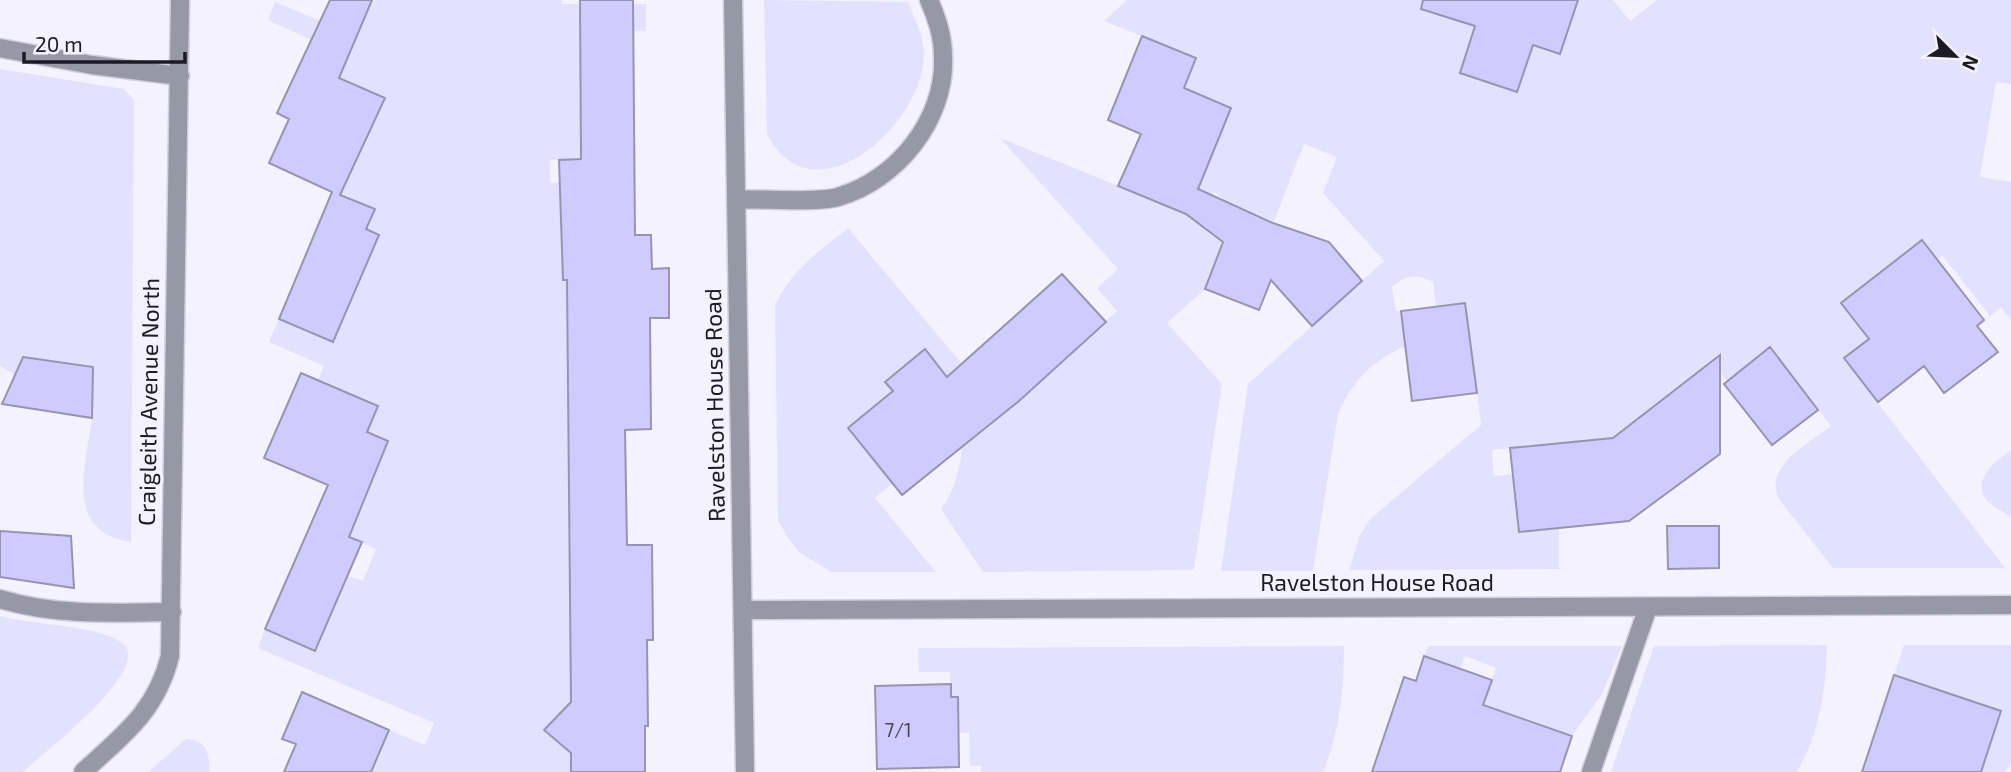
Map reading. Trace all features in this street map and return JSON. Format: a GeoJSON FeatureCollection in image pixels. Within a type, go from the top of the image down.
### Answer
{"type":"FeatureCollection","features":[{"type":"Feature","properties":{"kind":"street","name":"Craigleith Avenue North"},"geometry":{"type":"LineString","coordinates":[[83,772],[141,718],[155,698],[170,656],[171,446],[180,0]]}},
{"type":"Feature","properties":{"kind":"street","name":"Ravelston House Road"},"geometry":{"type":"LineString","coordinates":[[733,0],[745,772]]}},
{"type":"Feature","properties":{"kind":"street"},"geometry":{"type":"LineString","coordinates":[[736,199],[836,197],[869,183],[912,146],[930,119],[941,88],[944,58],[940,27],[929,0]]}},
{"type":"Feature","properties":{"kind":"street"},"geometry":{"type":"LineString","coordinates":[[0,48],[92,65],[180,76]]}},
{"type":"Feature","properties":{"kind":"street"},"geometry":{"type":"LineString","coordinates":[[0,599],[26,607],[75,614],[172,612]]}},
{"type":"Feature","properties":{"kind":"street","name":"Ravelston House Road"},"geometry":{"type":"LineString","coordinates":[[743,610],[2011,605]]}},
{"type":"Feature","properties":{"kind":"street"},"geometry":{"type":"LineString","coordinates":[[1591,772],[1648,607]]}},
{"type":"Feature","properties":{"kind":"shaded area"},"geometry":{"type":"Polygon","coordinates":[[[372,0],[562,0],[562,4],[646,4],[646,31],[633,31],[634,159],[550,160],[550,183],[582,182],[561,218],[563,280],[583,280],[636,324],[567,325],[567,355],[650,354],[568,368],[569,461],[626,513],[569,514],[571,641],[588,674],[570,674],[571,713],[558,715],[551,723],[554,739],[563,745],[571,744],[571,772],[371,772],[375,762],[358,754],[372,723],[425,745],[434,723],[258,648],[265,629],[315,650],[348,576],[363,581],[376,549],[349,537],[359,512],[322,496],[327,485],[342,491],[378,406],[318,380],[324,366],[269,342],[279,319],[334,341],[379,235],[366,229],[374,209],[321,187],[359,154],[385,98],[302,60],[311,40],[268,20],[275,2],[357,36],[372,0]]]}},
{"type":"Feature","properties":{"kind":"shaded area"},"geometry":{"type":"Polygon","coordinates":[[[764,0],[908,2],[924,51],[918,85],[904,112],[884,136],[861,155],[835,167],[810,169],[787,159],[767,134],[764,0]]]}},
{"type":"Feature","properties":{"kind":"shaded area"},"geometry":{"type":"Polygon","coordinates":[[[1127,0],[1477,0],[1475,26],[1460,73],[1517,92],[1533,45],[1560,54],[1578,0],[1613,0],[1630,21],[1657,0],[2011,0],[2011,84],[1996,82],[1980,177],[2011,182],[2011,320],[2001,307],[1990,316],[1942,255],[1869,339],[1844,359],[2005,568],[1833,568],[1779,499],[1776,487],[1777,476],[1791,457],[1831,426],[1770,348],[1727,381],[1711,362],[1650,408],[1684,453],[1601,439],[1492,450],[1494,476],[1512,474],[1519,532],[1559,528],[1559,569],[1349,570],[1360,535],[1370,519],[1481,425],[1465,303],[1436,306],[1433,282],[1417,276],[1402,280],[1392,287],[1396,311],[1400,311],[1405,346],[1364,373],[1350,391],[1338,414],[1313,571],[1221,571],[1248,384],[1384,261],[1323,193],[1337,157],[1304,144],[1274,221],[1227,202],[1215,192],[1190,214],[1205,229],[1225,237],[1205,289],[1167,323],[1222,384],[1194,570],[983,572],[941,509],[951,493],[961,458],[961,365],[947,376],[925,349],[885,381],[893,391],[895,481],[875,498],[936,572],[831,572],[799,552],[778,520],[775,306],[789,282],[806,262],[848,228],[962,364],[1019,400],[1117,311],[1097,288],[1118,269],[1000,138],[1153,200],[1172,156],[1137,141],[1140,134],[1209,161],[1231,108],[1184,88],[1196,58],[1104,21],[1127,0]]]}},
{"type":"Feature","properties":{"kind":"shaded area"},"geometry":{"type":"Polygon","coordinates":[[[0,69],[124,89],[134,100],[131,542],[110,536],[95,525],[87,511],[84,476],[92,418],[0,366],[0,69]]]}},
{"type":"Feature","properties":{"kind":"shaded area"},"geometry":{"type":"Polygon","coordinates":[[[2011,450],[2011,518],[1985,497],[1982,482],[1991,467],[2011,450]]]}},
{"type":"Feature","properties":{"kind":"shaded area"},"geometry":{"type":"Polygon","coordinates":[[[0,616],[110,636],[121,642],[128,654],[124,670],[111,689],[72,729],[23,772],[0,772],[0,616]]]}},
{"type":"Feature","properties":{"kind":"shaded area"},"geometry":{"type":"Polygon","coordinates":[[[1827,645],[1820,710],[1811,742],[1797,772],[1611,772],[1654,646],[1827,645]]]}},
{"type":"Feature","properties":{"kind":"shaded area"},"geometry":{"type":"Polygon","coordinates":[[[1904,645],[2011,645],[2011,764],[2005,772],[1951,772],[2001,711],[1894,675],[1904,645]]]}},
{"type":"Feature","properties":{"kind":"shaded area"},"geometry":{"type":"Polygon","coordinates":[[[1344,646],[1340,710],[1323,772],[981,772],[981,766],[970,766],[969,733],[959,733],[958,697],[951,697],[950,672],[919,672],[918,648],[1344,646]]]}},
{"type":"Feature","properties":{"kind":"shaded area"},"geometry":{"type":"Polygon","coordinates":[[[1428,646],[1622,646],[1602,694],[1572,736],[1483,705],[1496,668],[1465,656],[1460,669],[1424,656],[1428,646]]]}},
{"type":"Feature","properties":{"kind":"shaded area"},"geometry":{"type":"Polygon","coordinates":[[[186,739],[199,742],[206,749],[209,772],[148,772],[186,739]]]}},
{"type":"Feature","properties":{"kind":"building"},"geometry":{"type":"Polygon","coordinates":[[[330,0],[372,0],[339,78],[385,98],[340,195],[375,209],[366,229],[379,235],[333,342],[279,319],[332,192],[269,163],[289,119],[277,113],[330,0]]]}},
{"type":"Feature","properties":{"kind":"building"},"geometry":{"type":"Polygon","coordinates":[[[580,0],[633,0],[635,235],[651,235],[652,269],[669,268],[669,318],[650,318],[651,429],[625,430],[627,545],[652,545],[653,640],[647,640],[648,726],[645,726],[645,772],[571,772],[571,753],[544,730],[571,702],[567,280],[563,280],[559,160],[581,159],[580,0]]]}},
{"type":"Feature","properties":{"kind":"building"},"geometry":{"type":"Polygon","coordinates":[[[1423,0],[1578,0],[1560,54],[1533,45],[1517,92],[1460,73],[1475,26],[1421,9],[1423,0]]]}},
{"type":"Feature","properties":{"kind":"building"},"geometry":{"type":"Polygon","coordinates":[[[1142,36],[1196,58],[1184,88],[1231,108],[1198,189],[1273,223],[1329,242],[1362,281],[1312,326],[1271,280],[1259,310],[1205,289],[1223,242],[1186,214],[1118,186],[1141,134],[1108,120],[1142,36]]]}},
{"type":"Feature","properties":{"kind":"building"},"geometry":{"type":"Polygon","coordinates":[[[1922,240],[1984,320],[1977,326],[1998,352],[1944,393],[1924,366],[1878,402],[1844,358],[1869,339],[1841,303],[1922,240]]]}},
{"type":"Feature","properties":{"kind":"building"},"geometry":{"type":"Polygon","coordinates":[[[1062,274],[1106,322],[1019,401],[902,495],[848,428],[893,391],[885,382],[925,349],[947,377],[1062,274]]]}},
{"type":"Feature","properties":{"kind":"building"},"geometry":{"type":"Polygon","coordinates":[[[1465,303],[1477,393],[1412,401],[1401,311],[1465,303]]]}},
{"type":"Feature","properties":{"kind":"building"},"geometry":{"type":"Polygon","coordinates":[[[1770,347],[1818,410],[1772,445],[1724,384],[1770,347]]]}},
{"type":"Feature","properties":{"kind":"building"},"geometry":{"type":"Polygon","coordinates":[[[1720,355],[1720,454],[1629,521],[1519,532],[1510,448],[1613,438],[1720,355]]]}},
{"type":"Feature","properties":{"kind":"building"},"geometry":{"type":"Polygon","coordinates":[[[23,357],[93,367],[92,418],[2,404],[23,357]]]}},
{"type":"Feature","properties":{"kind":"building"},"geometry":{"type":"Polygon","coordinates":[[[301,373],[378,406],[367,432],[388,441],[349,537],[362,542],[315,651],[265,629],[328,485],[264,458],[301,373]]]}},
{"type":"Feature","properties":{"kind":"building"},"geometry":{"type":"Polygon","coordinates":[[[1667,526],[1719,526],[1719,568],[1668,569],[1667,526]]]}},
{"type":"Feature","properties":{"kind":"building"},"geometry":{"type":"Polygon","coordinates":[[[0,531],[71,536],[74,588],[0,577],[0,531]]]}},
{"type":"Feature","properties":{"kind":"building"},"geometry":{"type":"Polygon","coordinates":[[[1424,656],[1492,680],[1483,705],[1572,736],[1560,772],[1372,772],[1404,677],[1416,681],[1424,656]]]}},
{"type":"Feature","properties":{"kind":"building"},"geometry":{"type":"Polygon","coordinates":[[[1894,675],[2001,711],[1981,772],[1862,772],[1894,675]]]}},
{"type":"Feature","properties":{"kind":"building"},"geometry":{"type":"Polygon","coordinates":[[[951,684],[951,697],[958,697],[959,767],[877,769],[875,686],[951,684]]]}},
{"type":"Feature","properties":{"kind":"building"},"geometry":{"type":"Polygon","coordinates":[[[302,692],[389,730],[371,772],[284,772],[296,744],[282,739],[302,692]]]}}]}
